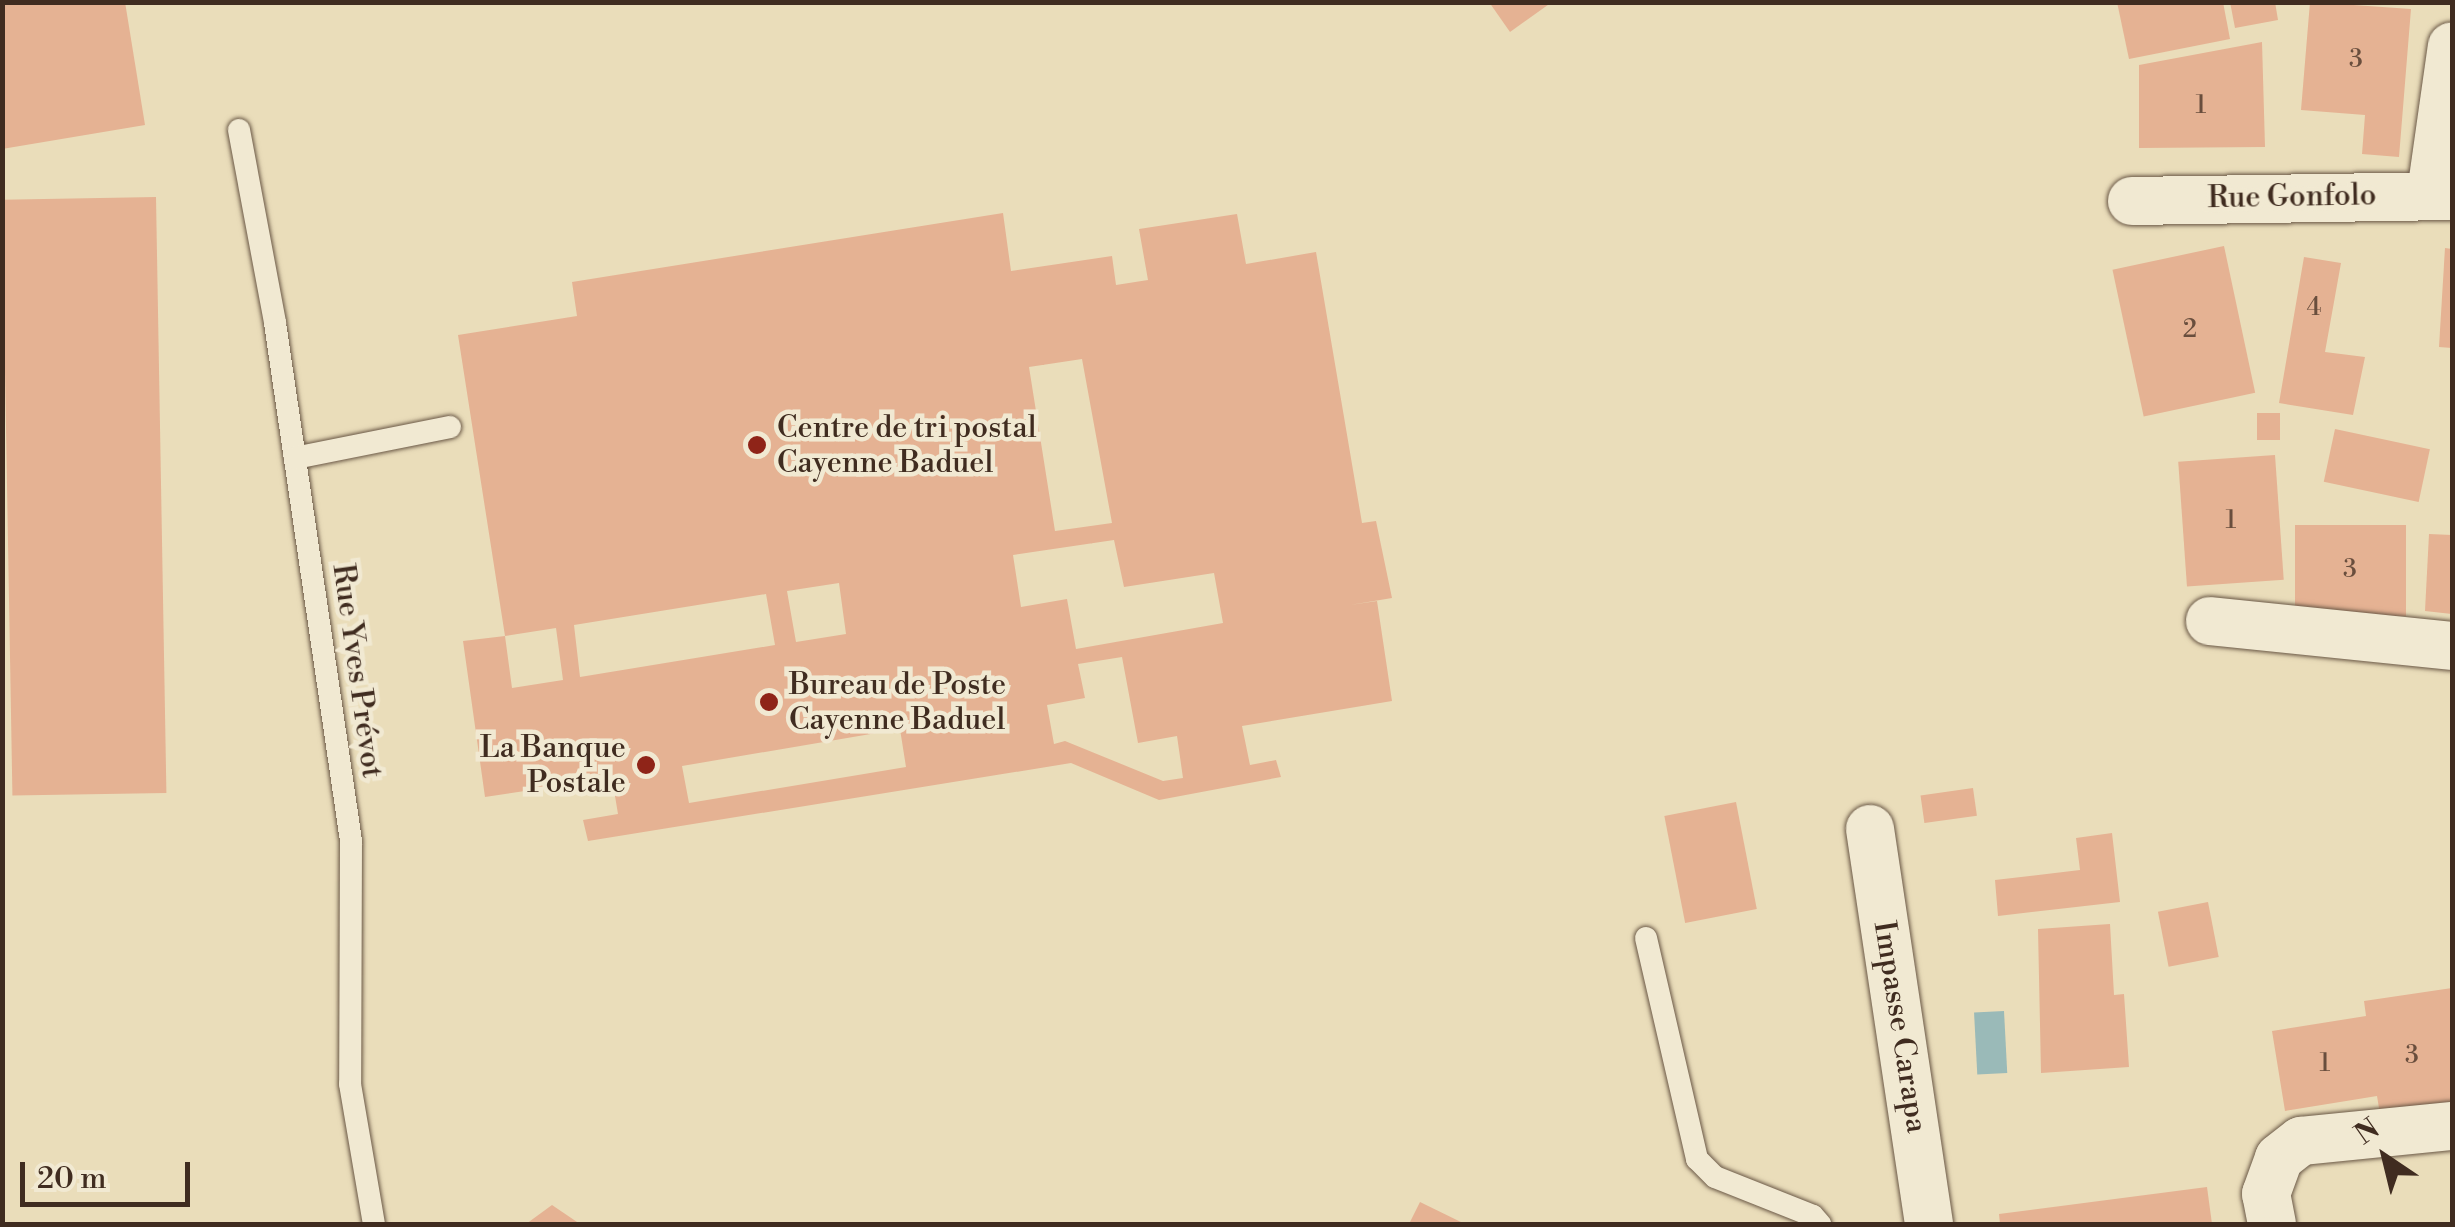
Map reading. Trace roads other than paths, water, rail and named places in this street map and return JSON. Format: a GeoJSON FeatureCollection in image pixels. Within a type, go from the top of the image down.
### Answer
{"type":"FeatureCollection","features":[{"type":"Feature","properties":{"kind":"street"},"geometry":{"type":"LineString","coordinates":[[2442,195],[2452,46]]}},
{"type":"Feature","properties":{"kind":"street","name":"Rue Gonfolo"},"geometry":{"type":"LineString","coordinates":[[2132,201],[2442,195]]}},
{"type":"Feature","properties":{"kind":"street"},"geometry":{"type":"LineString","coordinates":[[2210,621],[2452,646]]}},
{"type":"Feature","properties":{"kind":"street","name":"Impasse Carapa"},"geometry":{"type":"LineString","coordinates":[[1870,829],[1929,1224]]}},
{"type":"Feature","properties":{"kind":"street"},"geometry":{"type":"LineString","coordinates":[[2272,1224],[2266,1194],[2279,1158],[2301,1142],[2452,1126]]}},
{"type":"Feature","properties":{"kind":"lane","name":"Rue Yves Prévot"},"geometry":{"type":"LineString","coordinates":[[240,130],[295,458],[351,842],[350,1084],[374,1224]]}},
{"type":"Feature","properties":{"kind":"lane"},"geometry":{"type":"LineString","coordinates":[[295,458],[450,427]]}},
{"type":"Feature","properties":{"kind":"lane"},"geometry":{"type":"LineString","coordinates":[[1646,938],[1697,1159],[1715,1177],[1812,1216],[1820,1224]]}},
{"type":"Feature","properties":{"kind":"water"},"geometry":{"type":"Polygon","coordinates":[[[2004,1011],[2007,1073],[1977,1074],[1974,1013],[2004,1011]]]}},
{"type":"Feature","properties":{"kind":"place","name":"Centre de tri postal Cayenne Baduel"},"geometry":{"type":"Point","coordinates":[757,445]}},
{"type":"Feature","properties":{"kind":"place","name":"Bureau de Poste Cayenne Baduel"},"geometry":{"type":"Point","coordinates":[769,702]}},
{"type":"Feature","properties":{"kind":"place","name":"La Banque Postale"},"geometry":{"type":"Point","coordinates":[646,765]}}]}
